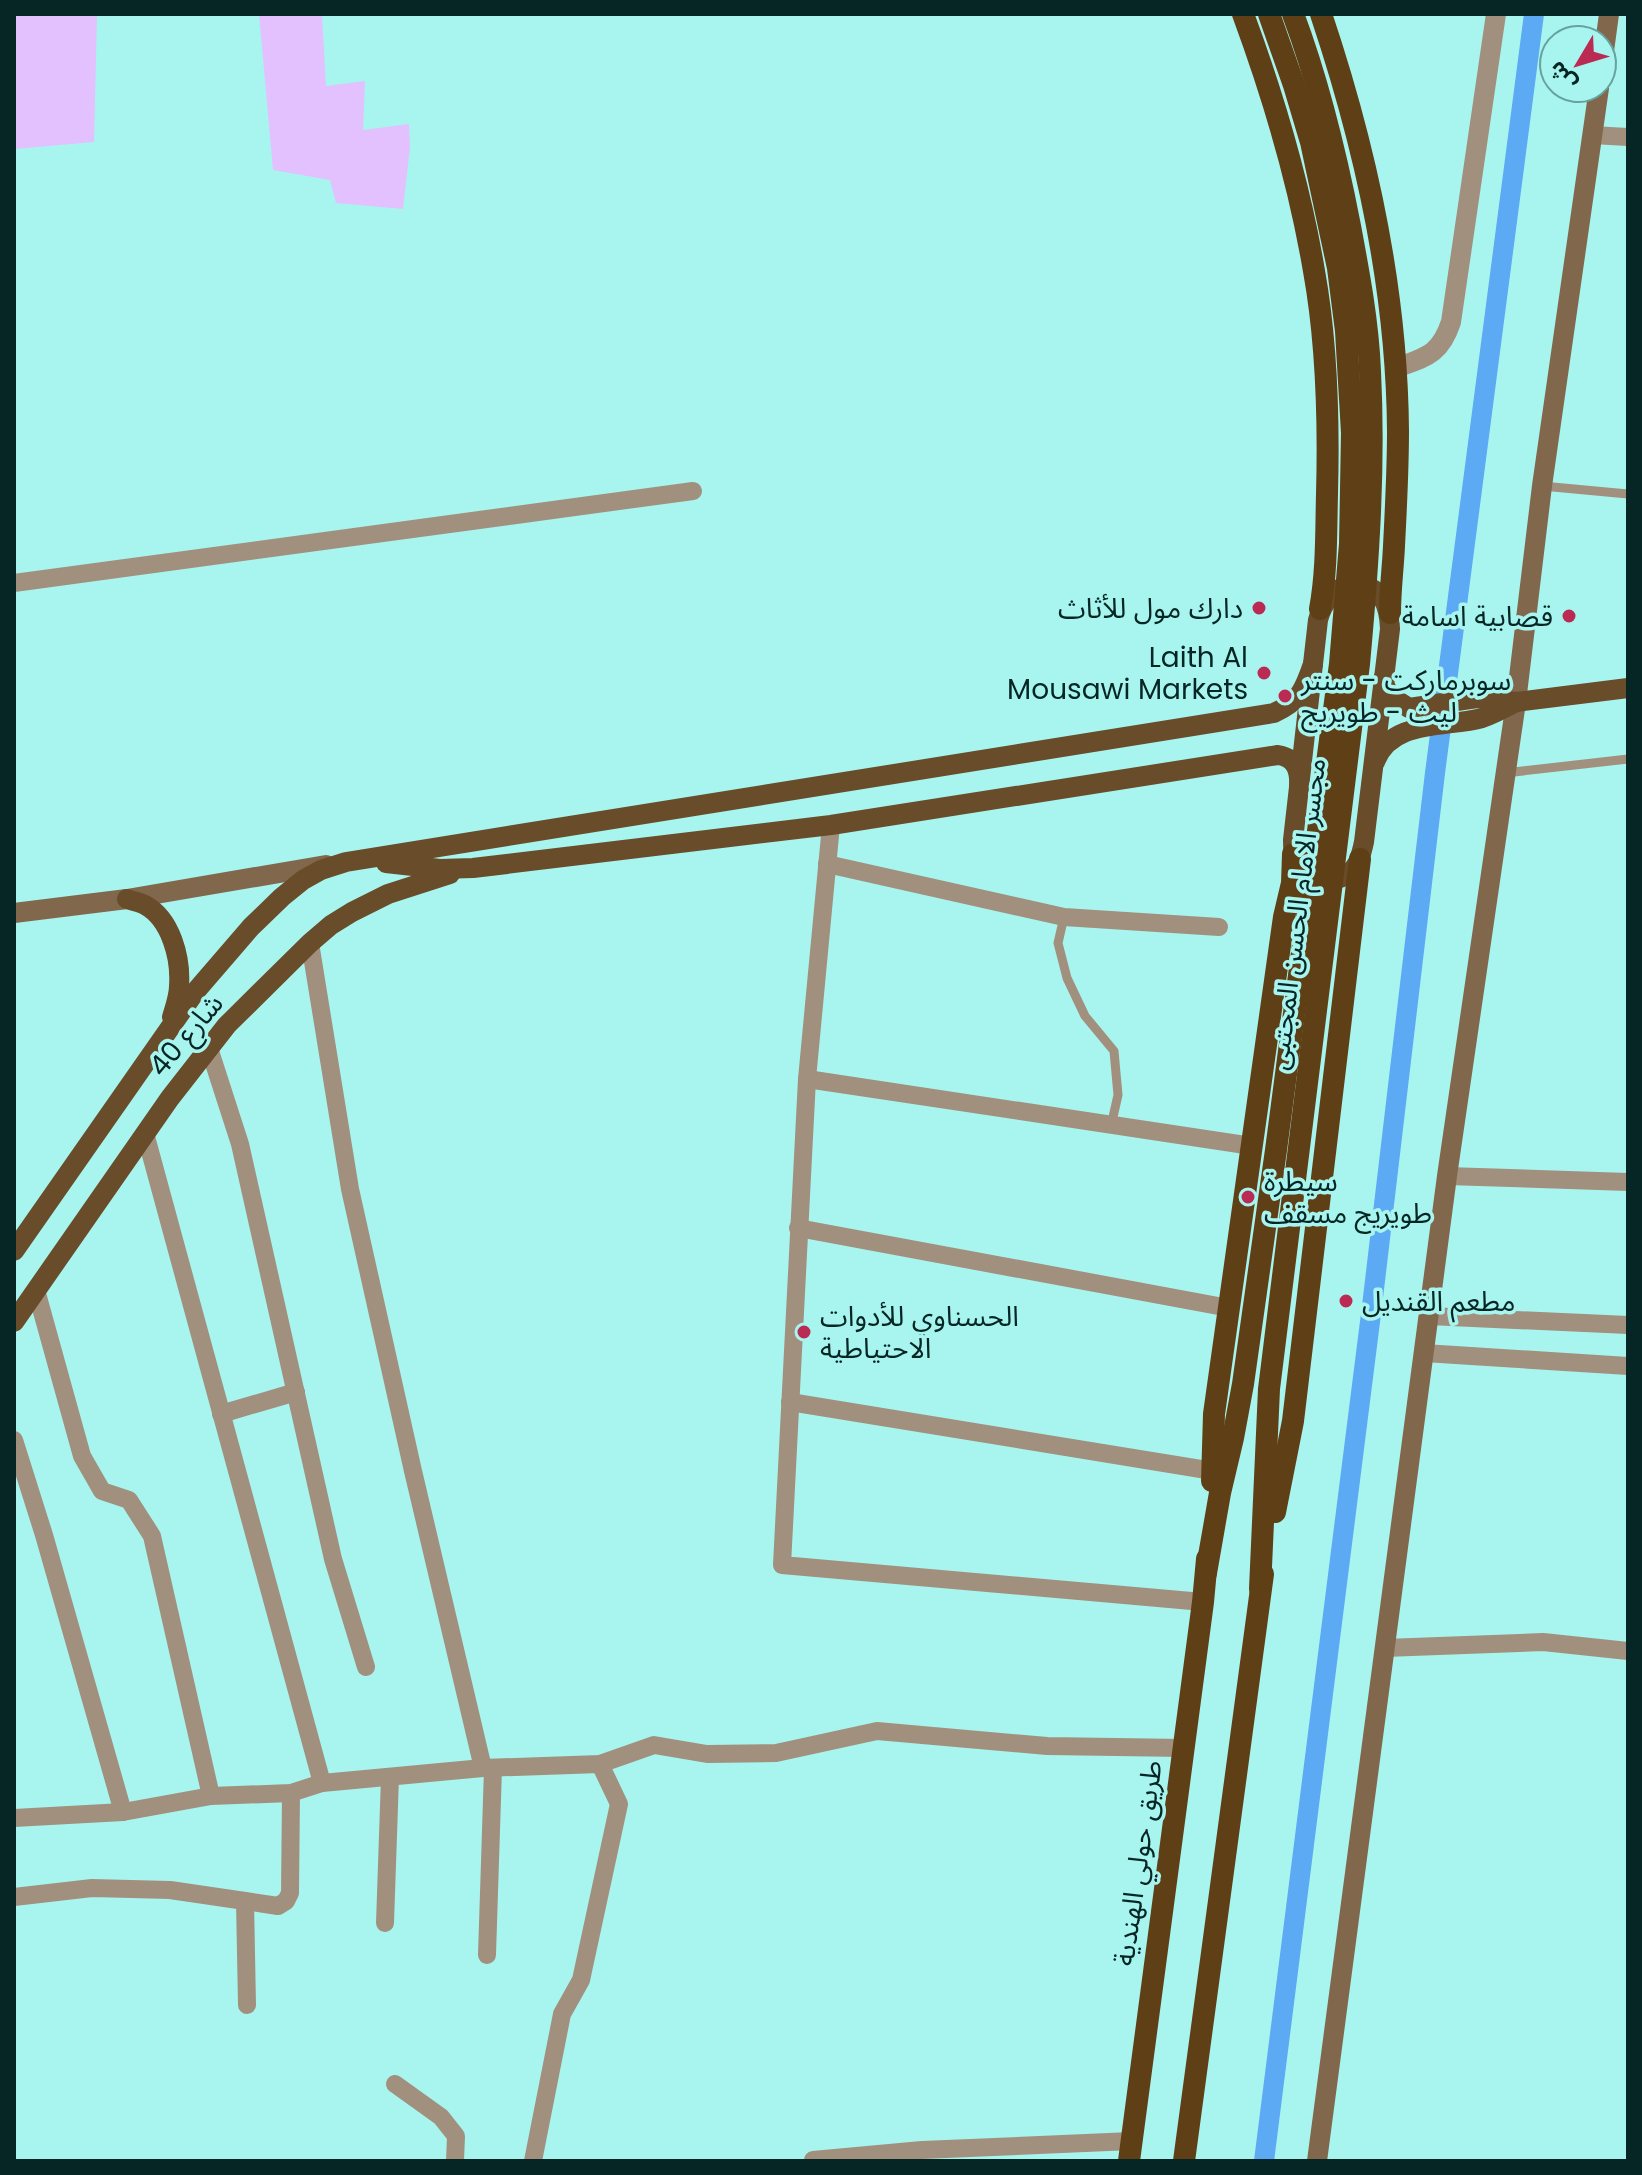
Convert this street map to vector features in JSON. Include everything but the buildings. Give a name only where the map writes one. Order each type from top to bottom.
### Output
[{"type":"highway","points":[[1243,14],[1288,148],[1314,271],[1322,333],[1327,434],[1326,546],[1320,609]]},
{"type":"highway","name":"مجسر الامام الحسن المجتبى","points":[[1206,1573],[1243,1384],[1276,1150],[1340,664],[1350,544],[1352,433],[1346,331],[1338,268],[1311,142],[1269,14]]},
{"type":"highway","name":"مجسر الامام الحسن المجتبى","points":[[1260,1589],[1269,1389],[1359,664],[1372,482],[1370,369],[1358,268],[1331,137],[1316,80],[1293,14]]},
{"type":"highway","points":[[1321,14],[1340,72],[1371,198],[1392,323],[1396,368],[1397,470],[1390,613]]},
{"type":"highway","points":[[1326,546],[1336,566],[1356,576],[1379,572],[1394,555]]},
{"type":"highway","points":[[1206,1573],[1214,1414],[1284,917],[1292,883],[1293,854]]},
{"type":"highway","points":[[1184,2161],[1260,1589],[1293,1421],[1360,859]]},
{"type":"highway","points":[[1284,917],[1301,898],[1324,894],[1339,900],[1352,921]]},
{"type":"highway","name":"طريق حولي الهندية","points":[[1130,2151],[1206,1573]]},
{"type":"main road","points":[[1317,2161],[1447,1176],[1516,702],[1542,486],[1597,104]]},
{"type":"main road","points":[[346,862],[440,869],[473,868],[831,825],[1278,755],[1287,756],[1297,765],[1300,775],[1293,854],[1303,870],[1315,878],[1330,880],[1345,876],[1360,859],[1364,842],[1390,629],[1390,613],[1382,597],[1369,587],[1353,584],[1338,589],[1320,609],[1299,787]]},
{"type":"main road","points":[[14,913],[127,899],[1274,713],[1297,700],[1305,688],[1313,664]]},
{"type":"main road","points":[[1384,675],[1390,696],[1409,708],[1478,708]]},
{"type":"main road","points":[[1373,768],[1378,754],[1399,735],[1478,708],[1628,688]]},
{"type":"main road","name":"شارع 40","points":[[14,1251],[204,981],[282,897],[321,870],[346,862]]},
{"type":"main road","name":"شارع 40","points":[[14,1322],[170,1098],[227,1025],[331,925],[388,894],[473,868]]},
{"type":"main road","points":[[127,899],[146,905],[161,918],[172,939],[178,962],[179,986],[168,1028]]},
{"type":"street","points":[[1396,368],[1436,351],[1446,337],[1451,322],[1496,14]]},
{"type":"street","points":[[1592,135],[1628,137]]},
{"type":"street","points":[[14,583],[693,491]]},
{"type":"street","points":[[831,825],[807,1079],[782,1565],[1203,1602]]},
{"type":"street","points":[[827,864],[1064,917],[1219,927]]},
{"type":"street","points":[[310,943],[350,1189],[413,1471],[488,1768],[487,1955]]},
{"type":"street","points":[[209,1048],[240,1144],[333,1559],[366,1667]]},
{"type":"street","points":[[807,1079],[1252,1146]]},
{"type":"street","points":[[145,1133],[322,1783]]},
{"type":"street","points":[[1447,1176],[1628,1182]]},
{"type":"street","points":[[798,1228],[1229,1308]]},
{"type":"street","points":[[36,1290],[82,1456],[102,1491],[129,1500],[152,1536],[211,1796]]},
{"type":"street","points":[[1429,1316],[1628,1325]]},
{"type":"street","points":[[1424,1353],[1628,1366]]},
{"type":"street","points":[[221,1414],[296,1392]]},
{"type":"street","points":[[790,1402],[1213,1471]]},
{"type":"street","points":[[14,1440],[123,1812]]},
{"type":"street","points":[[1385,1648],[1543,1642],[1628,1651]]},
{"type":"street","points":[[14,1818],[123,1812],[211,1796],[291,1793],[322,1783],[488,1768],[600,1764],[654,1745],[707,1754],[776,1753],[877,1731],[1047,1746],[1184,1748]]},
{"type":"street","points":[[533,2161],[562,2014],[581,1980],[619,1804],[600,1764]]},
{"type":"street","points":[[385,1923],[390,1777]]},
{"type":"street","points":[[14,1897],[92,1888],[170,1890],[278,1906],[286,1901],[290,1893],[291,1793]]},
{"type":"street","points":[[245,1901],[247,2005]]},
{"type":"street","points":[[395,2084],[441,2117],[456,2136],[455,2161]]},
{"type":"street","points":[[813,2160],[922,2150],[1130,2151]]},
{"type":"lane","points":[[1542,486],[1628,494]]},
{"type":"lane","points":[[1505,773],[1628,759]]},
{"type":"lane","points":[[1064,917],[1058,943],[1067,978],[1085,1016],[1114,1051],[1118,1095],[1111,1126]]},
{"type":"shaded area","points":[[14,14],[97,14],[94,142],[14,149]]},
{"type":"shaded area","points":[[259,14],[322,14],[326,86],[365,81],[363,130],[409,124],[410,147],[403,209],[336,203],[330,180],[273,170]]},
{"type":"waterway","points":[[1264,2161],[1372,1306],[1435,773],[1534,14]]},
{"type":"place","name":"دارك مول للأثاث","points":[[1259,608]]},
{"type":"place","name":"قصابية اسامة","points":[[1569,616]]},
{"type":"place","name":"Laith Al Mousawi Markets","points":[[1264,673]]},
{"type":"place","name":"سوبرماركت - سنتر ليث - طويريج","points":[[1285,696]]},
{"type":"place","name":"سيطرة طويريج مسقف","points":[[1248,1197]]},
{"type":"place","name":"مطعم القنديل","points":[[1346,1301]]},
{"type":"place","name":"الحسناوي للأدوات الاحتياطية","points":[[804,1332]]}]
